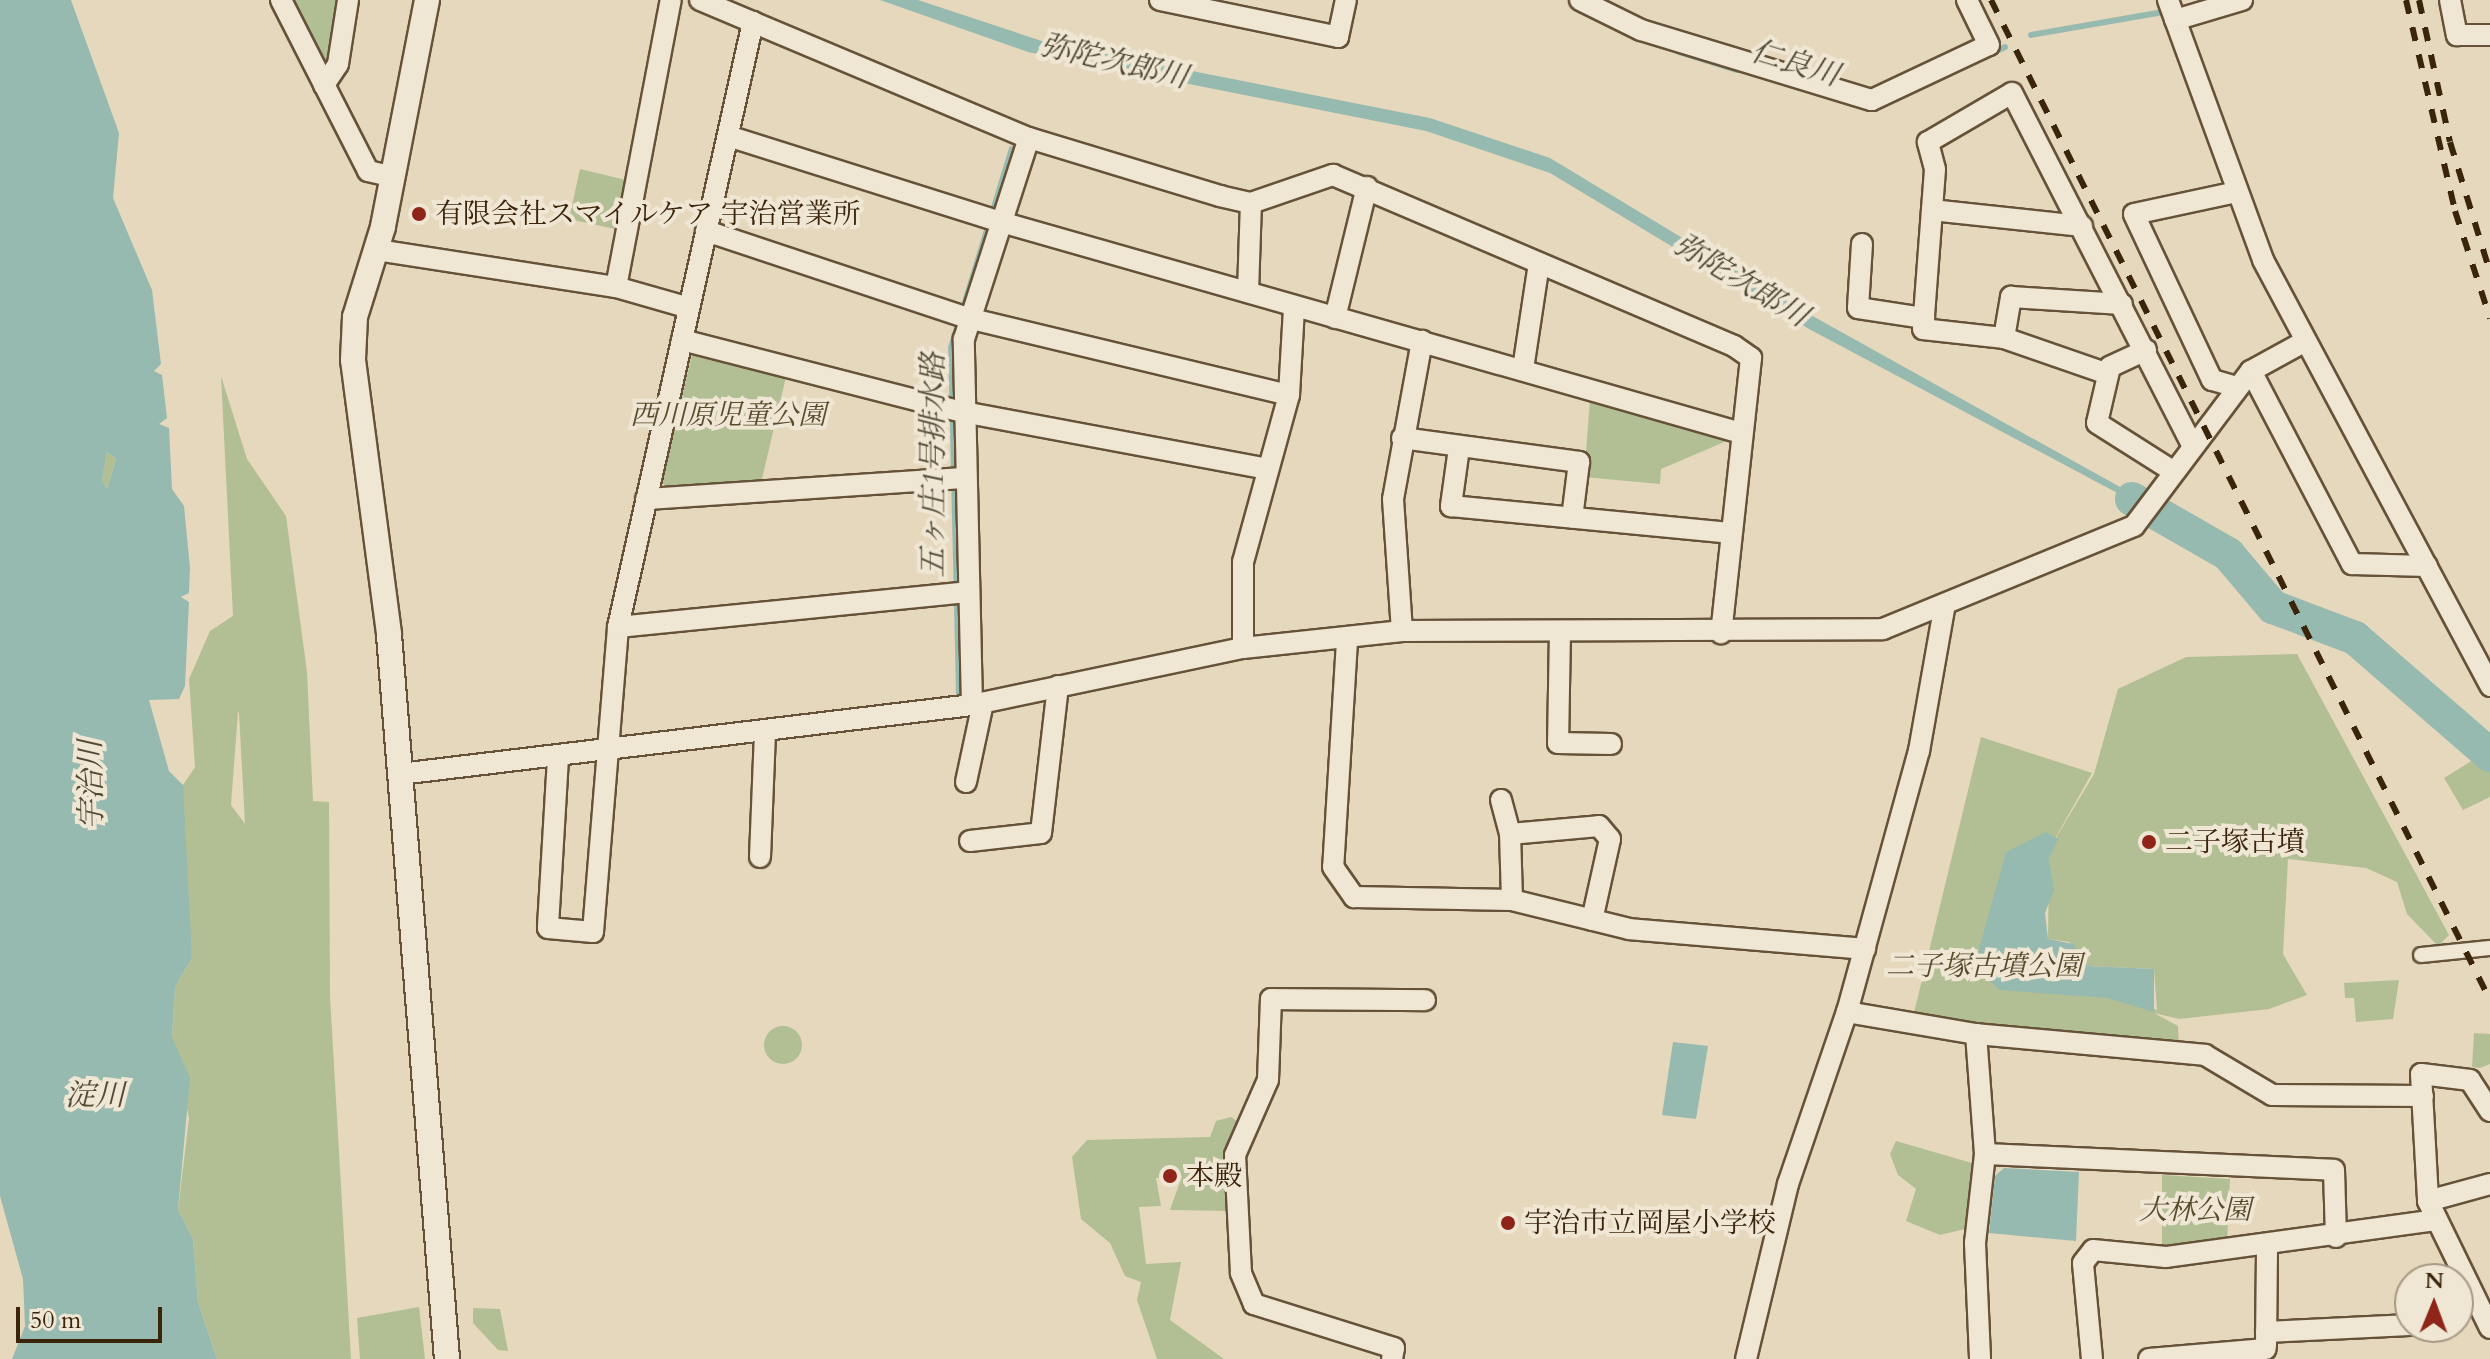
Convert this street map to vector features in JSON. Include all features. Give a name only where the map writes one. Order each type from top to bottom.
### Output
[{"type":"street","points":[[281,0],[368,171],[394,177]]},
{"type":"street","points":[[324,85],[338,64],[348,0]]},
{"type":"street","points":[[427,0],[394,177],[377,250],[355,317],[354,405],[389,635],[447,1359]]},
{"type":"street","points":[[616,287],[671,0]]},
{"type":"street","points":[[700,0],[1029,138],[1251,203],[1333,175],[1367,187],[1751,358],[1721,633]]},
{"type":"street","points":[[1160,0],[1338,37],[1346,0]]},
{"type":"street","points":[[1580,0],[1641,30],[1872,100],[1989,45],[1967,0]]},
{"type":"street","points":[[2242,0],[2172,13],[2237,192],[2302,343],[2427,566],[2490,686]]},
{"type":"street","points":[[2450,0],[2457,35],[2490,35]]},
{"type":"street","points":[[558,758],[548,928],[593,932],[618,627],[753,22]]},
{"type":"street","points":[[2108,374],[2004,338],[1923,329],[1932,210],[1928,142],[2012,93],[2191,443]]},
{"type":"street","points":[[728,136],[993,220],[1741,433]]},
{"type":"street","points":[[966,782],[978,704],[959,593],[955,410],[961,315],[993,220],[1029,138]]},
{"type":"street","points":[[1335,318],[1367,187]]},
{"type":"street","points":[[2237,192],[2134,214],[2212,380],[2237,387]]},
{"type":"street","points":[[1248,292],[1251,203]]},
{"type":"street","points":[[1932,210],[2082,226]]},
{"type":"street","points":[[706,231],[961,315],[1289,395]]},
{"type":"street","points":[[1862,244],[1858,308],[1924,318]]},
{"type":"street","points":[[377,250],[616,287],[689,308]]},
{"type":"street","points":[[1523,369],[1539,263]]},
{"type":"street","points":[[2004,338],[2011,297],[2122,304]]},
{"type":"street","points":[[1243,648],[1243,562],[1289,395],[1294,307]]},
{"type":"street","points":[[682,340],[955,410],[1267,469]]},
{"type":"street","points":[[1402,631],[1393,499],[1422,341]]},
{"type":"street","points":[[400,774],[609,753],[978,704],[1243,648],[1347,641],[1402,631],[1721,633],[1883,629],[2134,526],[2150,507],[2191,443],[2251,371],[2302,343]]},
{"type":"street","points":[[2146,350],[2108,374],[2097,423],[2171,470]]},
{"type":"street","points":[[2251,371],[2352,564],[2427,566]]},
{"type":"street","points":[[1402,438],[1579,462],[1572,518]]},
{"type":"street","points":[[1459,448],[1451,506],[1730,533]]},
{"type":"street","points":[[646,499],[957,478]]},
{"type":"street","points":[[618,627],[959,593]]},
{"type":"street","points":[[1746,1359],[1788,1184],[1847,1012],[1919,751],[1945,604]]},
{"type":"street","points":[[1560,631],[1558,743],[1611,744]]},
{"type":"street","points":[[1347,641],[1333,867],[1354,897],[1512,900],[1592,920],[1663,933],[1865,949]]},
{"type":"street","points":[[970,841],[1041,833],[1058,686]]},
{"type":"street","points":[[760,857],[765,733]]},
{"type":"street","points":[[1501,800],[1510,834],[1512,900]]},
{"type":"street","points":[[1510,834],[1599,826],[1610,839],[1592,920]]},
{"type":"street","points":[[2421,955],[2490,948]]},
{"type":"street","points":[[1392,1359],[1394,1348],[1254,1304],[1241,1273],[1235,1155],[1268,1080],[1271,999],[1425,1000]]},
{"type":"street","points":[[1847,1012],[1976,1034],[2205,1055],[2272,1095],[2423,1096]]},
{"type":"street","points":[[1976,1034],[1985,1154],[1975,1243],[1980,1359]]},
{"type":"street","points":[[2452,1263],[2432,1210],[2421,1074],[2455,1073],[2470,1080],[2490,1111]]},
{"type":"street","points":[[1985,1154],[2334,1170],[2336,1237]]},
{"type":"street","points":[[2092,1359],[2083,1263],[2093,1250],[2166,1257],[2336,1237],[2432,1210],[2490,1184]]},
{"type":"street","points":[[2266,1347],[2267,1246]]},
{"type":"street","points":[[2474,1310],[2490,1328]]},
{"type":"street","points":[[2149,1359],[2266,1347],[2394,1327]]},
{"type":"green space","points":[[290,0],[341,0],[332,59],[318,60]]},
{"type":"green space","points":[[580,169],[626,180],[615,229],[569,219]]},
{"type":"green space","name":"西川原児童公園","points":[[692,355],[786,377],[761,483],[669,490],[662,482]]},
{"type":"green space","points":[[221,376],[247,459],[286,516],[307,672],[313,801],[329,802],[330,996],[351,1359],[217,1359],[198,1302],[193,1239],[178,1210],[189,1118],[172,1037],[175,987],[192,958],[182,849],[183,785],[195,767],[189,679],[210,631],[233,616]],"holes":[[[239,713],[245,824],[231,805]]]},
{"type":"green space","points":[[1590,400],[1729,440],[1661,469],[1660,484],[1584,477]]},
{"type":"green space","points":[[107,452],[116,459],[107,489],[102,480]]},
{"type":"green space","name":"二子塚古墳公園","points":[[2297,654],[2449,935],[2438,946],[2407,914],[2397,882],[2366,868],[2288,859],[2283,954],[2307,995],[2269,1009],[2179,1019],[2154,1013],[2178,1026],[2179,1047],[1913,1017],[1981,737],[2092,773],[2043,860],[2042,956],[2157,1010],[2154,969],[2088,966],[2069,942],[2048,939],[2049,859],[2057,836],[2094,774],[2118,689],[2186,657]]},
{"type":"green space","points":[[2478,757],[2490,765],[2490,797],[2463,810],[2444,778]]},
{"type":"green space","points":[[2399,980],[2393,1019],[2356,1022],[2354,998],[2345,998],[2344,983]]},
{"type":"green space","points":[[783,1026],[796,1032],[802,1045],[796,1058],[783,1064],[770,1058],[764,1045],[770,1032]]},
{"type":"green space","points":[[2474,1033],[2490,1034],[2490,1064],[2480,1068],[2472,1067]]},
{"type":"green space","points":[[1231,1117],[1240,1123],[1231,1211],[1170,1210],[1182,1176],[1156,1178],[1161,1206],[1139,1207],[1146,1264],[1181,1262],[1170,1320],[1224,1359],[1157,1359],[1137,1300],[1141,1282],[1125,1276],[1110,1243],[1081,1219],[1072,1157],[1087,1140],[1210,1137],[1216,1121]]},
{"type":"green space","points":[[1896,1141],[1972,1163],[1965,1229],[1940,1235],[1906,1221],[1916,1189],[1898,1175],[1890,1154]]},
{"type":"green space","name":"大林公園","points":[[2162,1175],[2230,1179],[2227,1241],[2162,1248]]},
{"type":"green space","points":[[419,1307],[425,1359],[360,1359],[357,1318]]},
{"type":"green space","points":[[473,1308],[500,1309],[508,1351],[498,1350],[473,1323]]},
{"type":"water","name":"淀川","points":[[0,0],[71,0],[119,133],[113,198],[152,290],[161,364],[154,371],[162,375],[167,418],[159,424],[169,428],[172,489],[184,506],[190,568],[189,593],[181,597],[189,602],[185,686],[179,699],[149,700],[169,771],[183,785],[192,958],[175,987],[172,1037],[190,1078],[178,1210],[193,1239],[198,1302],[217,1359],[12,1359],[25,1326],[23,1279],[0,1196]],"holes":[[[107,452],[116,459],[107,489],[102,480]]]},
{"type":"water","points":[[880,0],[918,0],[1045,42],[1430,118],[1550,158],[1800,309],[2174,517],[2172,522],[1809,329],[1550,173],[1426,131],[1028,52]]},
{"type":"water","points":[[2046,832],[2058,839],[2049,859],[2054,890],[2045,913],[2048,939],[2073,944],[2088,966],[2154,969],[2154,1012],[2107,998],[2000,990],[1974,967],[2006,852]]},
{"type":"water","points":[[1673,1042],[1708,1046],[1696,1119],[1662,1115]]},
{"type":"water","points":[[2004,1168],[2079,1172],[2076,1241],[1989,1233],[1995,1176]]},
{"type":"waterway","name":"仁良川","points":[[2031,35],[2169,11]]},
{"type":"waterway","name":"仁良川","points":[[1894,100],[2005,47]]},
{"type":"waterway","name":"仁良川","points":[[1679,52],[1737,70]]},
{"type":"waterway","name":"五ヶ庄1号排水路","points":[[959,693],[951,348],[1012,149]]},
{"type":"waterway","name":"弥陀次郎川","points":[[2132,499],[2228,554],[2273,607],[2355,638],[2490,755]]},
{"type":"railway","points":[[1991,0],[2490,1000]]},
{"type":"railway","points":[[2406,0],[2455,211],[2490,318]]},
{"type":"railway","points":[[2419,0],[2450,142],[2490,272]]},
{"type":"place","name":"有限会社スマイルケア 宇治営業所","points":[[419,214]]},
{"type":"place","name":"二子塚古墳","points":[[2149,842]]},
{"type":"place","name":"本殿","points":[[1170,1176]]},
{"type":"place","name":"宇治市立岡屋小学校","points":[[1508,1223]]},
{"type":"water label","name":"宇治川","points":[[92,785]]}]
